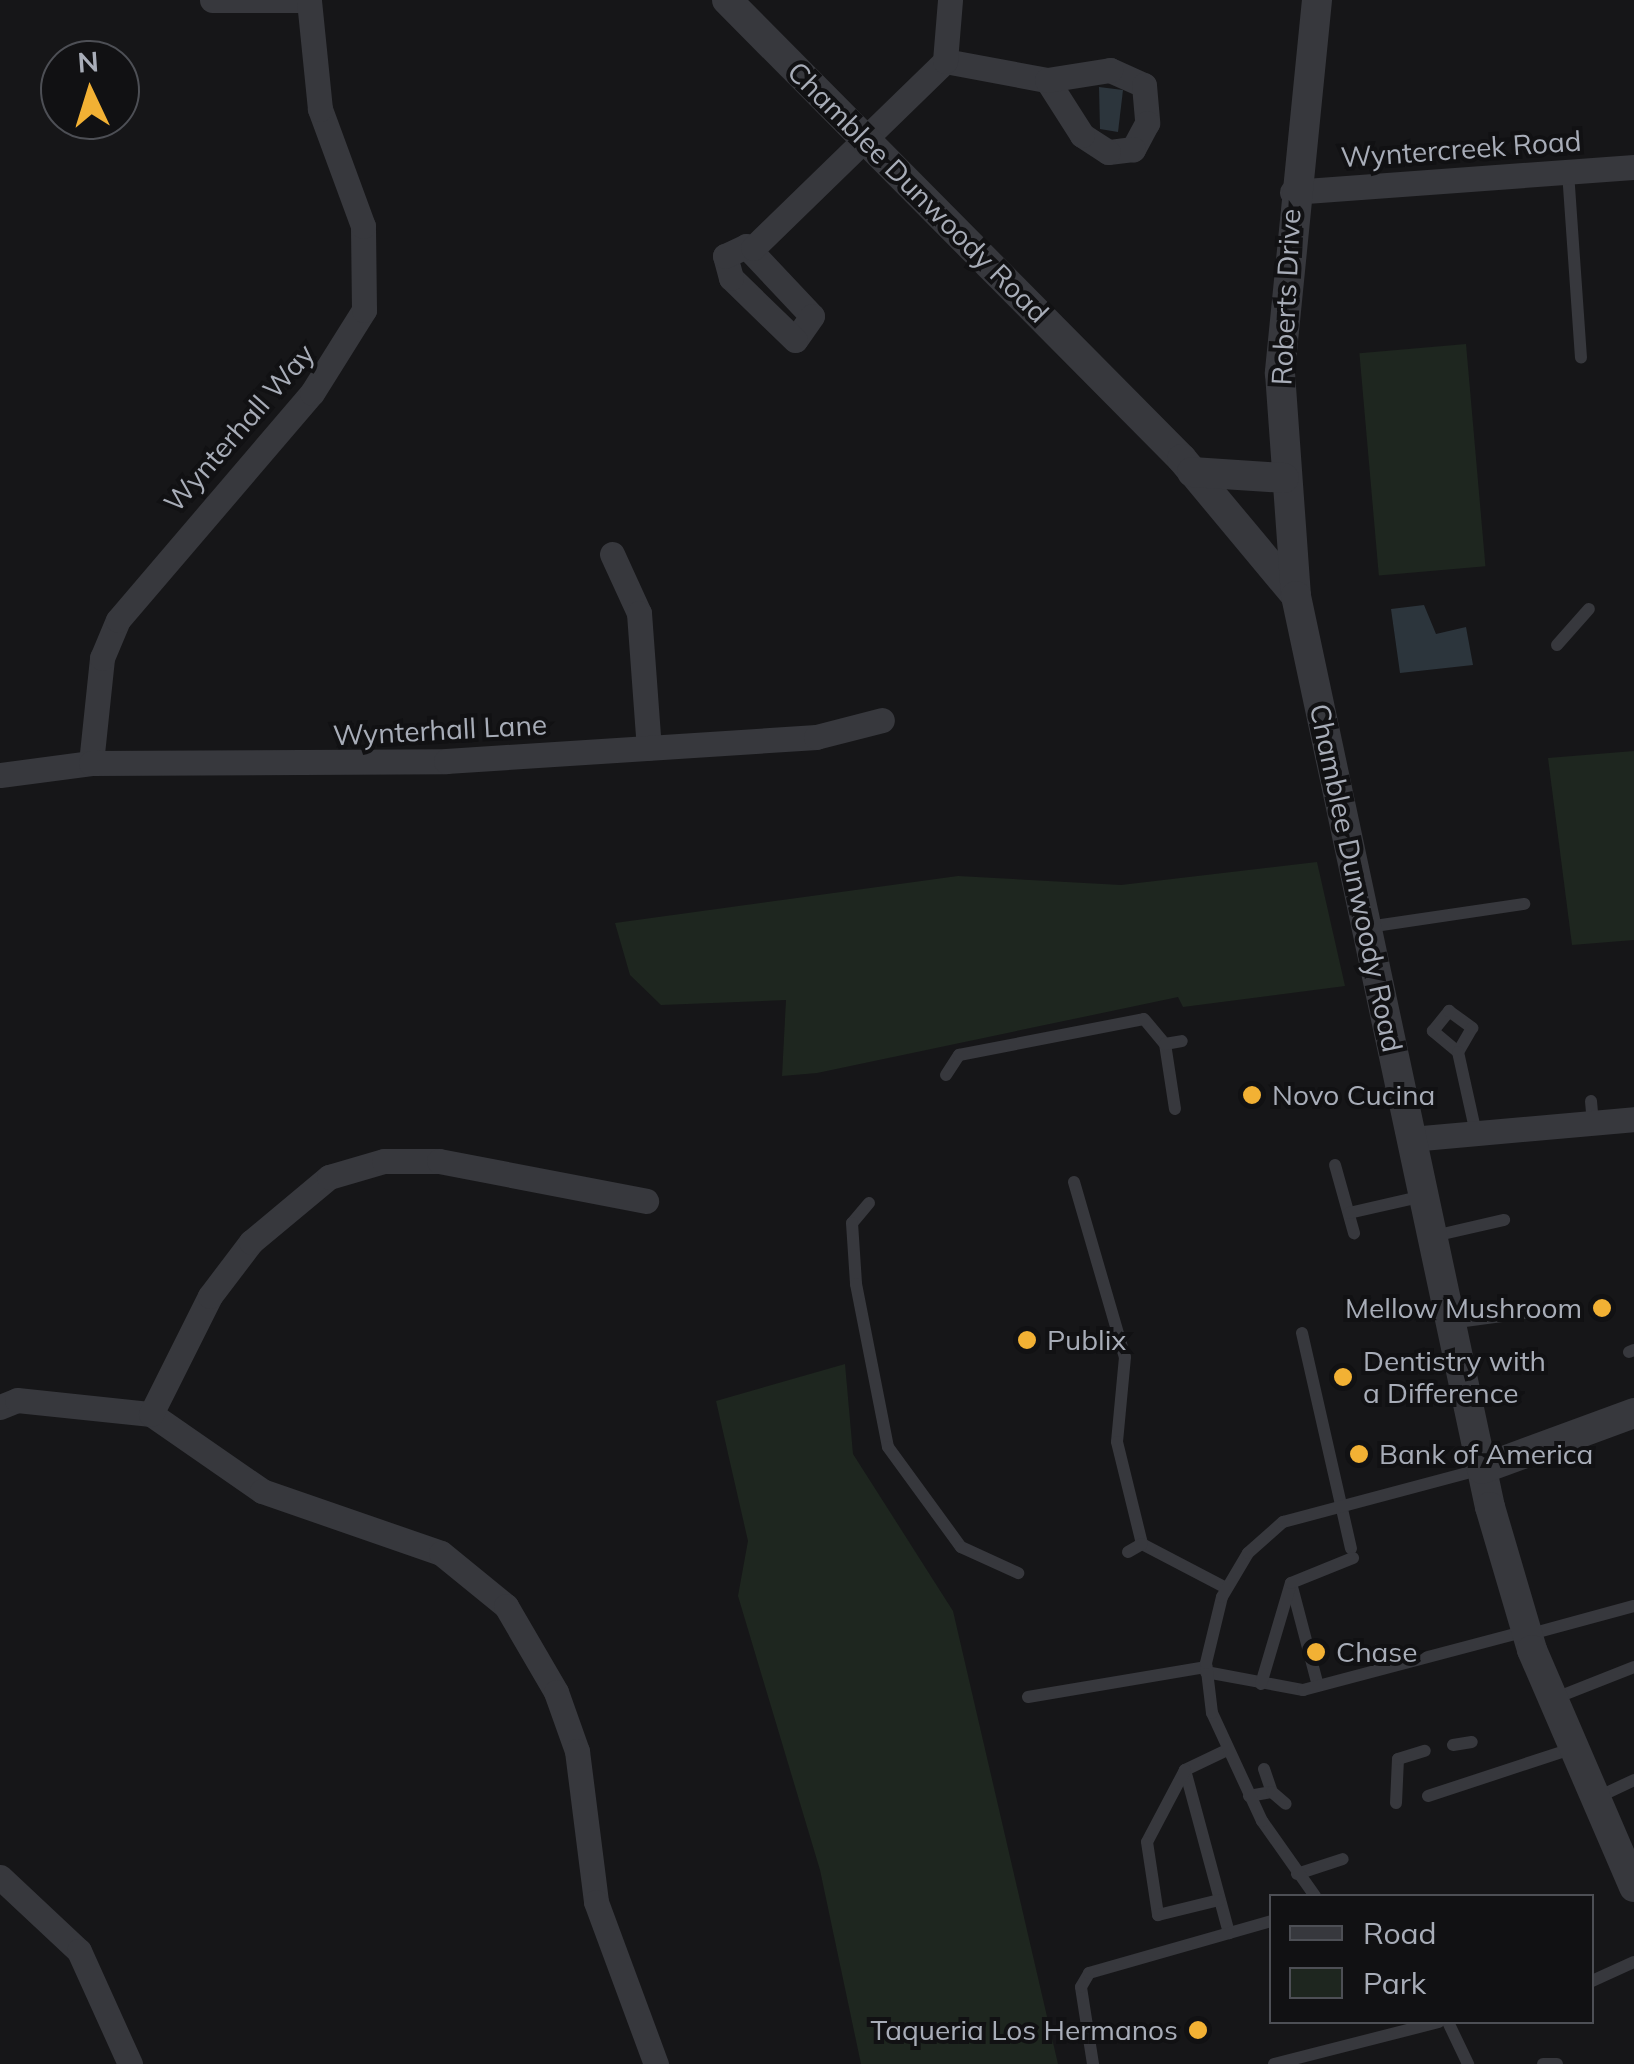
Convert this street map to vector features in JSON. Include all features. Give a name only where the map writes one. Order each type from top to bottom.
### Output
[{"type":"street","points":[[212,0],[299,0]]},
{"type":"street","name":"Wynterhall Way","points":[[92,763],[100,674],[118,620],[312,393],[364,310],[363,226],[320,109],[310,0]]},
{"type":"street","name":"Chamblee Dunwoody Road","points":[[726,0],[1192,472],[1296,596],[1447,1324],[1482,1469],[1526,1633],[1571,1749],[1634,1887]]},
{"type":"street","points":[[752,248],[945,61],[950,0]]},
{"type":"street","name":"Roberts Drive","points":[[1296,596],[1284,478],[1280,355],[1292,192],[1317,0]]},
{"type":"street","points":[[945,61],[1048,80]]},
{"type":"street","name":"Wyntercreek Road","points":[[1292,192],[1634,167]]},
{"type":"street","points":[[1192,472],[1284,478]]},
{"type":"street","points":[[612,554],[639,613],[648,748]]},
{"type":"street","name":"Wynterhall Lane","points":[[0,775],[92,763],[328,767],[648,748],[816,737],[882,720]]},
{"type":"street","points":[[1411,1139],[1476,1133],[1592,1112],[1634,1119]]},
{"type":"street","points":[[151,1414],[210,1296],[251,1242],[330,1178],[384,1160],[439,1161],[646,1201]]},
{"type":"street","points":[[0,1407],[18,1400],[151,1414],[262,1490],[441,1553],[506,1606],[556,1692],[577,1751],[604,1934],[656,2064]]},
{"type":"street","points":[[1482,1469],[1634,1413]]},
{"type":"street","points":[[0,1876],[79,1951],[130,2064]]},
{"type":"lane","points":[[1568,172],[1581,358]]},
{"type":"lane","points":[[1557,645],[1590,610]]},
{"type":"lane","points":[[1366,928],[1524,904]]},
{"type":"lane","points":[[946,1074],[959,1055],[1144,1019],[1166,1044],[1176,1109]]},
{"type":"lane","points":[[1166,1044],[1182,1041]]},
{"type":"lane","points":[[1458,1052],[1476,1133]]},
{"type":"lane","points":[[1335,1165],[1354,1233]]},
{"type":"lane","points":[[1074,1182],[1125,1358],[1117,1442],[1142,1544],[1226,1588]]},
{"type":"lane","points":[[1349,1213],[1422,1196]]},
{"type":"lane","points":[[869,1203],[852,1223],[856,1284],[888,1447],[961,1546],[1018,1573]]},
{"type":"lane","points":[[1431,1236],[1504,1220]]},
{"type":"lane","points":[[1447,1324],[1524,1313]]},
{"type":"lane","points":[[1261,1684],[1291,1582],[1352,1554],[1302,1333]]},
{"type":"lane","points":[[1313,1894],[1296,1874],[1249,1796],[1227,1750],[1206,1670],[1226,1588],[1264,1536],[1340,1504],[1482,1469]]},
{"type":"lane","points":[[1128,1552],[1142,1544]]},
{"type":"lane","points":[[1291,1582],[1318,1686]]},
{"type":"lane","points":[[1028,1697],[1206,1670],[1261,1684],[1318,1686],[1634,1606]]},
{"type":"lane","points":[[1378,1650],[1384,1668]]},
{"type":"lane","points":[[1552,1700],[1634,1667]]},
{"type":"lane","points":[[1453,1745],[1472,1742]]},
{"type":"lane","points":[[1428,1796],[1571,1749]]},
{"type":"lane","points":[[1219,1900],[1158,1915],[1147,1842],[1185,1770],[1227,1750]]},
{"type":"lane","points":[[1396,1803],[1398,1759],[1425,1752]]},
{"type":"lane","points":[[1264,1768],[1272,1792],[1286,1804]]},
{"type":"lane","points":[[1185,1770],[1229,1934]]},
{"type":"lane","points":[[1594,1800],[1634,1780]]},
{"type":"lane","points":[[1249,1796],[1272,1792]]},
{"type":"lane","points":[[1296,1874],[1343,1859]]},
{"type":"lane","points":[[1093,2064],[1081,1988],[1089,1974],[1269,1922]]},
{"type":"lane","points":[[1594,1980],[1634,1962]]},
{"type":"lane","points":[[1274,2064],[1386,2029],[1425,2024]]},
{"type":"lane","points":[[1449,2024],[1468,2064]]},
{"type":"green space","points":[[1466,344],[1485,566],[1379,575],[1359,353]]},
{"type":"green space","points":[[1634,751],[1634,940],[1572,945],[1548,758]]},
{"type":"green space","points":[[1317,862],[1345,986],[1183,1007],[1178,997],[817,1073],[782,1076],[786,1000],[661,1005],[630,975],[615,923],[958,876],[1121,885]]},
{"type":"green space","points":[[845,1364],[853,1454],[953,1611],[1058,2064],[861,2064],[820,1870],[738,1596],[748,1541],[716,1401]]},
{"type":"shaded area","points":[[1099,87],[1123,90],[1118,132],[1100,129]]},
{"type":"shaded area","points":[[1424,605],[1436,634],[1466,627],[1473,665],[1400,673],[1391,609]]},
{"type":"place","name":"Novo Cucina","points":[[1252,1095]]},
{"type":"place","name":"Mellow Mushroom","points":[[1602,1308]]},
{"type":"place","name":"Publix","points":[[1027,1340]]},
{"type":"place","name":"Dentistry with a Difference","points":[[1343,1377]]},
{"type":"place","name":"Bank of America","points":[[1359,1454]]},
{"type":"place","name":"Chase","points":[[1316,1652]]},
{"type":"place","name":"Taqueria Los Hermanos","points":[[1198,2030]]}]
